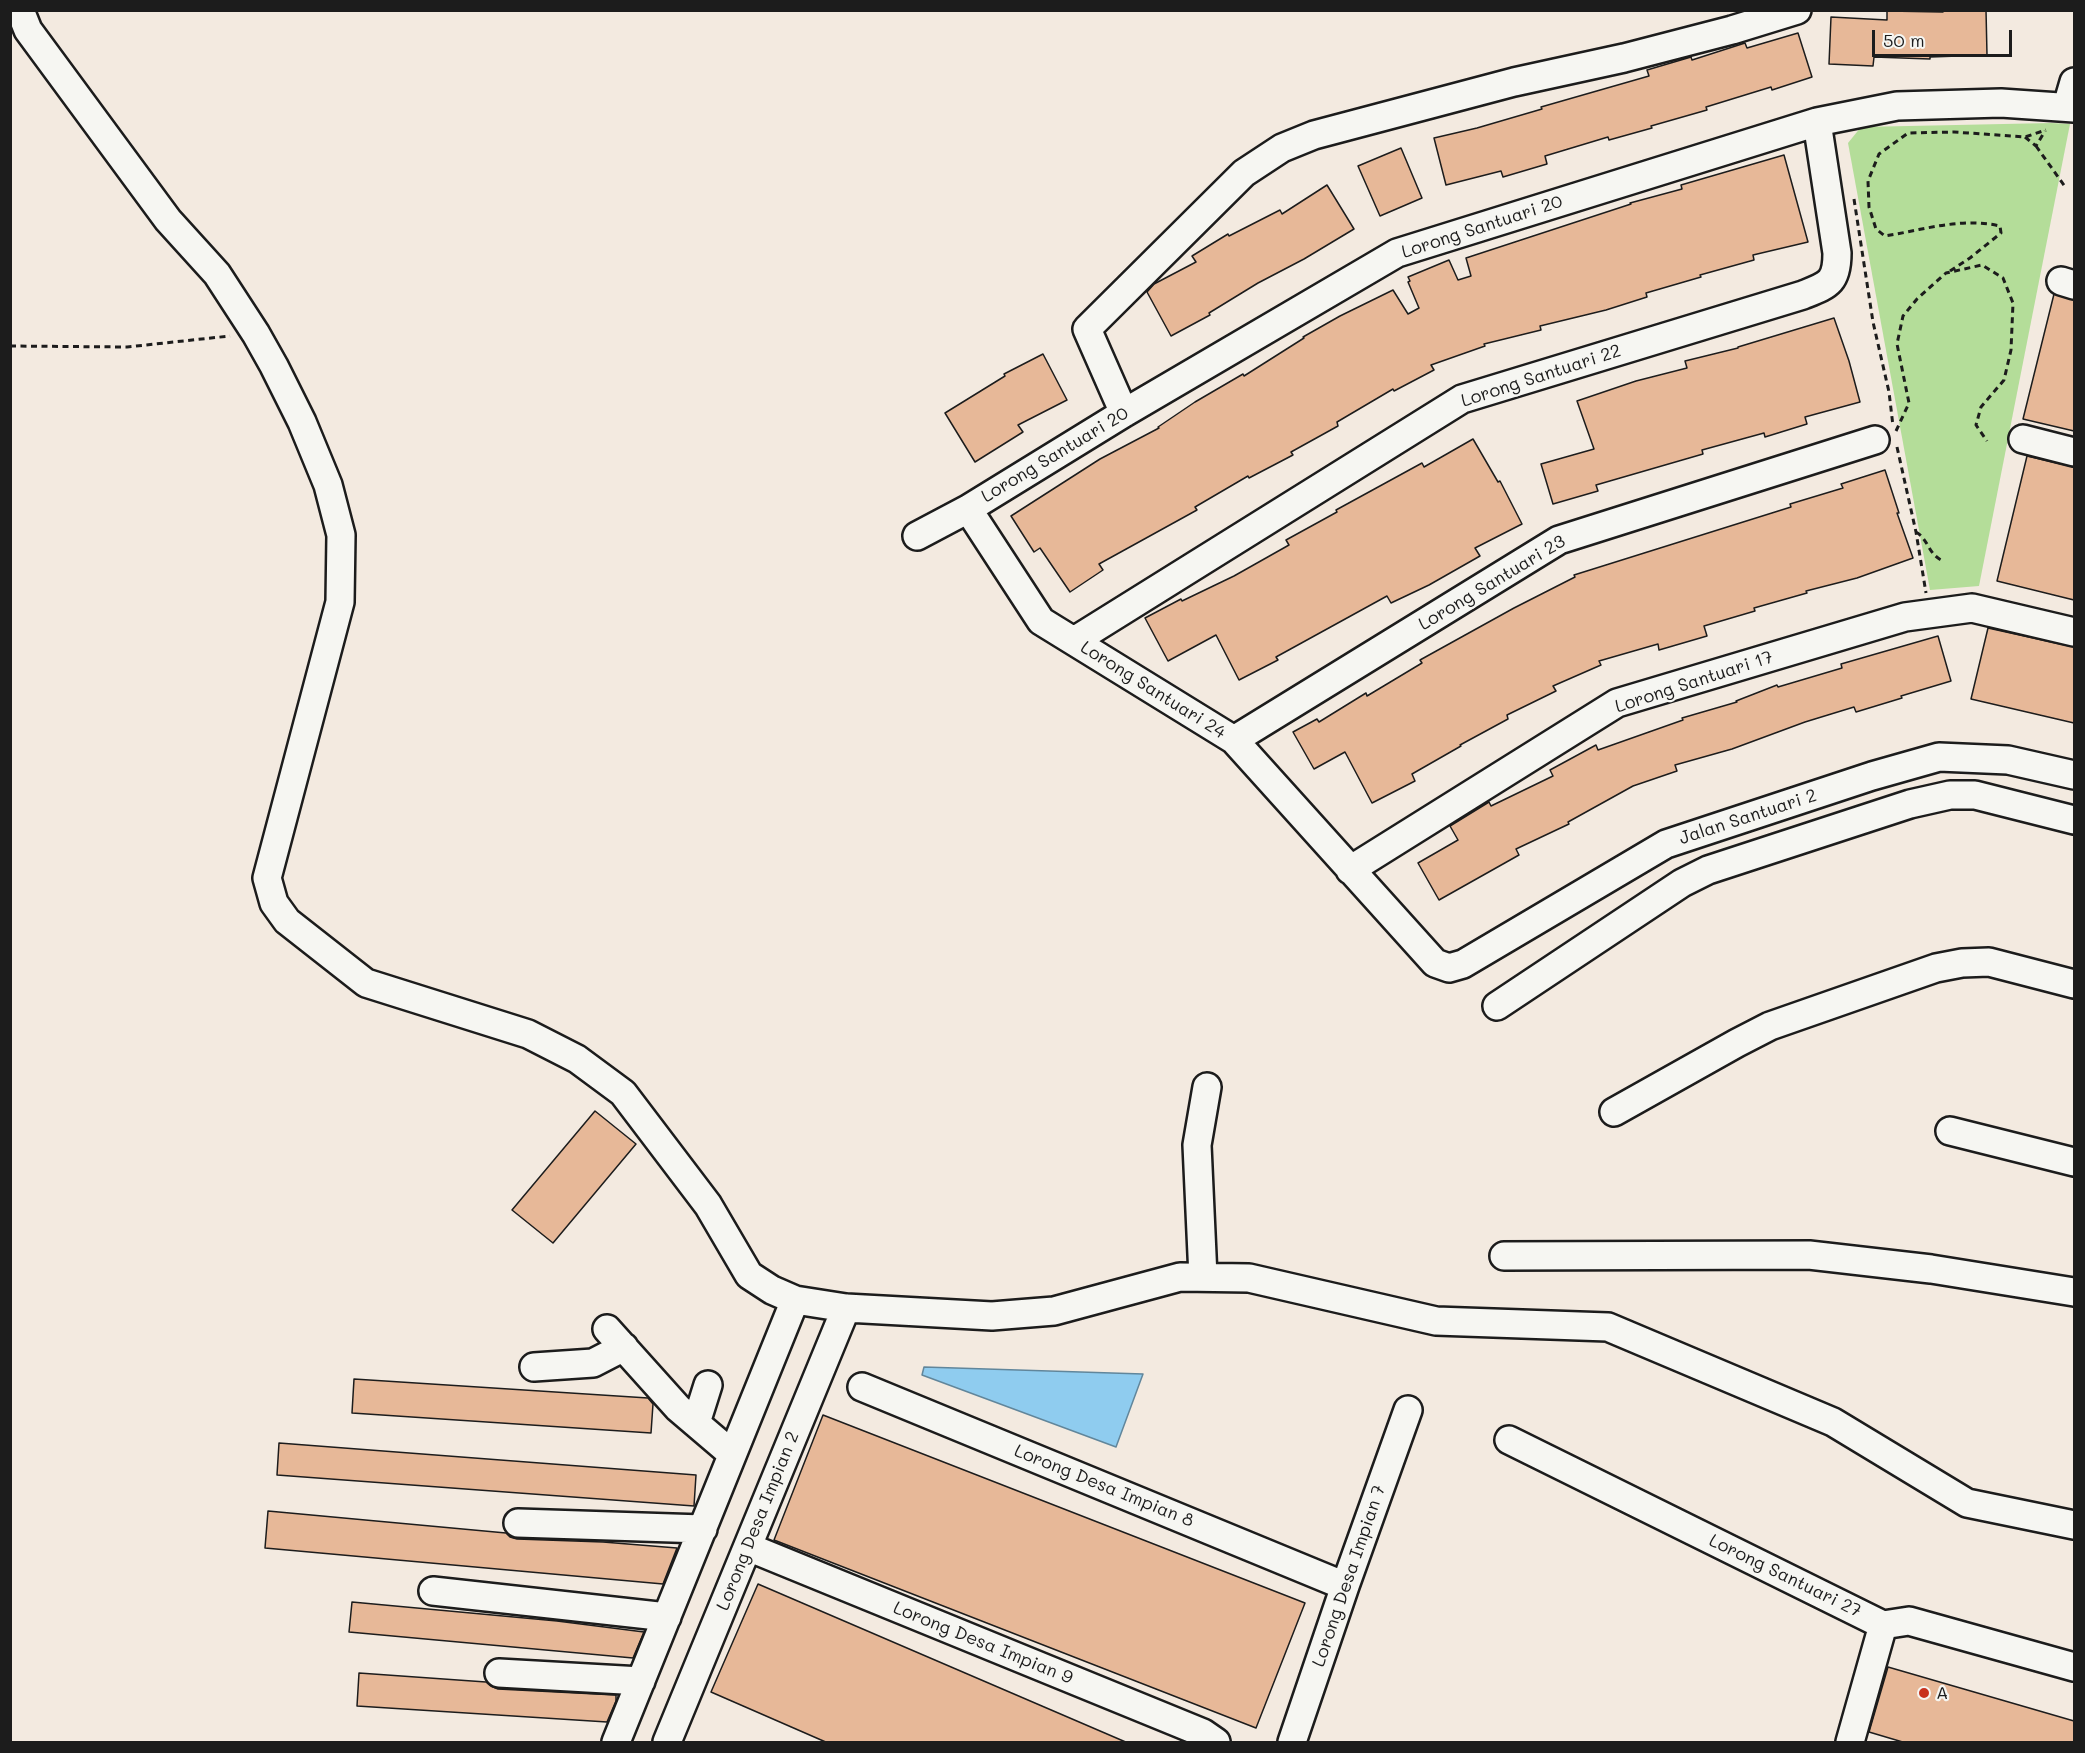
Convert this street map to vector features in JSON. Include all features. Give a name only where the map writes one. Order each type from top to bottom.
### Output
[{"type":"street","points":[[20,10],[28,30],[168,220],[217,274],[256,334],[302,422],[328,485],[340,536],[340,602],[267,878],[274,903],[287,921],[366,983],[528,1034],[577,1059],[623,1093],[708,1204],[749,1275],[772,1290],[795,1300],[846,1308],[992,1316],[1054,1311],[1180,1277],[1249,1278],[1436,1321],[1608,1327],[1833,1422],[1967,1503],[2074,1526]]},
{"type":"street","points":[[1124,413],[1087,329],[1244,173],[1282,148],[1314,135],[1514,82],[1635,56],[1797,10]]},
{"type":"street","name":"Lorong Santuari 20","points":[[916,536],[968,509],[1124,413],[1397,253],[1817,122],[1897,106],[2072,99]]},
{"type":"street","name":"Lorong Santuari 22","points":[[1074,641],[1462,399],[1820,288],[1834,278],[1837,253],[1817,122]]},
{"type":"street","name":"Lorong Santuari 23","points":[[1234,740],[1559,540],[1885,437]]},
{"type":"street","points":[[2024,439],[2074,452]]},
{"type":"street","name":"Lorong Santuari 24","points":[[968,509],[1041,621],[1234,740],[1435,963],[1449,968]]},
{"type":"street","name":"Lorong Santuari 17","points":[[1350,870],[1617,703],[1905,617],[1971,608],[2074,632]]},
{"type":"street","name":"Jalan Santuari 2","points":[[1449,968],[1464,964],[1666,844],[1872,776],[1939,757],[2007,760],[2074,775]]},
{"type":"street","points":[[1497,1006],[1682,884],[1708,870],[1888,812],[1950,795],[1975,795],[2074,820]]},
{"type":"street","points":[[1614,1112],[1770,1026],[1936,968],[1962,963],[1989,962],[2074,984]]},
{"type":"street","points":[[1203,1277],[1197,1145],[1207,1088]]},
{"type":"street","points":[[1950,1131],[2074,1162]]},
{"type":"street","points":[[1504,1256],[1809,1255],[1931,1269],[2074,1292]]},
{"type":"street","points":[[616,1743],[795,1300]]},
{"type":"street","name":"Lorong Desa Impian 2","points":[[677,1740],[748,1547],[846,1308]]},
{"type":"street","points":[[534,1367],[593,1363],[616,1338],[678,1408],[732,1454]]},
{"type":"street","points":[[696,1423],[708,1385]]},
{"type":"street","name":"Lorong Desa Impian 8","points":[[862,1387],[1345,1586]]},
{"type":"street","name":"Lorong Desa Impian 7","points":[[1292,1743],[1408,1410]]},
{"type":"street","name":"Lorong Santuari 27","points":[[1509,1440],[1883,1625],[1909,1621],[2074,1667]]},
{"type":"street","points":[[518,1523],[703,1529]]},
{"type":"street","name":"Lorong Desa Impian 9","points":[[748,1547],[1203,1733],[1216,1743]]},
{"type":"street","points":[[434,1592],[667,1617]]},
{"type":"street","points":[[1850,1743],[1883,1625]]},
{"type":"street","points":[[499,1673],[641,1682]]},
{"type":"path","points":[[2036,146],[2055,116],[2066,115],[2072,99]]},
{"type":"path","points":[[1885,437],[1909,403],[1897,344],[1903,316],[1917,299],[1946,273],[1970,258],[2001,233],[2000,226],[1984,222],[1947,224],[1885,236],[1876,229],[1869,207],[1868,181],[1879,154],[1908,133],[1954,132],[2025,137],[2045,130]]},
{"type":"path","points":[[2025,137],[2036,146],[2066,188]]},
{"type":"path","points":[[1854,198],[1873,322],[1889,392],[1885,437],[1916,532],[1927,595]]},
{"type":"path","points":[[1946,273],[1982,266],[2003,278],[2013,303],[2012,350],[2004,380],[1981,407],[1976,425],[1987,441]]},
{"type":"path","points":[[10,346],[127,347],[256,334]]},
{"type":"path","points":[[1916,532],[1923,536],[1934,556],[1941,560]]},
{"type":"green space","points":[[2070,124],[1979,586],[1930,590],[1848,143],[1861,127]]},
{"type":"water","points":[[924,1367],[1143,1374],[1116,1447],[922,1375]]},
{"type":"building","points":[[1943,10],[1986,10],[1987,55],[1930,57],[1930,59],[1874,57],[1873,66],[1829,64],[1831,17],[1887,20],[1887,11],[1943,12]]},
{"type":"building","points":[[1798,33],[1812,77],[1706,107],[1707,110],[1651,126],[1652,128],[1609,140],[1608,137],[1545,156],[1547,164],[1503,177],[1501,171],[1446,185],[1434,138],[1477,128],[1649,76],[1647,70],[1691,57],[1692,60],[1745,43],[1747,48]]},
{"type":"building","points":[[1401,148],[1422,198],[1380,216],[1358,166]]},
{"type":"building","points":[[1784,155],[1808,242],[1753,255],[1754,260],[1646,293],[1647,297],[1606,310],[1540,326],[1541,330],[1484,344],[1485,346],[1431,365],[1434,370],[1394,391],[1393,389],[1337,422],[1338,426],[1291,452],[1293,455],[1249,478],[1248,476],[1195,507],[1197,510],[1099,564],[1103,570],[1070,592],[1040,548],[1034,552],[1011,516],[1100,459],[1159,428],[1195,402],[1243,374],[1244,376],[1303,337],[1340,316],[1393,290],[1408,314],[1419,308],[1408,277],[1449,260],[1458,280],[1471,276],[1466,258],[1630,203],[1682,189],[1681,185]]},
{"type":"building","points":[[1327,185],[1354,229],[1258,283],[1209,313],[1210,315],[1171,336],[1147,292],[1154,284],[1196,262],[1192,256],[1228,234],[1229,236],[1280,210],[1282,214]]},
{"type":"building","points":[[2054,294],[2074,300],[2074,431],[2023,419]]},
{"type":"building","points":[[1834,318],[1860,402],[1805,417],[1807,424],[1765,437],[1764,433],[1702,450],[1703,454],[1596,485],[1598,491],[1553,504],[1541,464],[1594,449],[1577,401],[1636,381],[1687,368],[1685,361],[1738,348]]},
{"type":"building","points":[[1043,354],[1067,400],[1018,425],[1023,432],[975,462],[945,413],[1005,376],[1004,374]]},
{"type":"building","points":[[1473,439],[1498,482],[1500,481],[1522,524],[1475,548],[1480,556],[1429,585],[1391,603],[1387,596],[1276,657],[1278,660],[1239,680],[1216,635],[1168,661],[1145,618],[1181,599],[1182,601],[1234,576],[1289,545],[1286,540],[1337,512],[1336,510],[1422,463],[1424,467]]},
{"type":"building","points":[[2027,456],[2074,467],[2074,600],[1997,581]]},
{"type":"building","points":[[1885,470],[1913,558],[1704,626],[1707,636],[1659,650],[1658,644],[1599,661],[1601,665],[1553,686],[1556,691],[1507,715],[1508,719],[1412,774],[1415,781],[1372,803],[1345,752],[1314,769],[1293,732],[1317,719],[1319,722],[1366,693],[1367,696],[1422,663],[1420,660],[1575,577],[1574,575],[1791,507],[1790,504],[1843,488],[1841,484]]},
{"type":"building","points":[[1988,628],[2074,647],[2074,723],[1971,699]]},
{"type":"building","points":[[1938,636],[1951,681],[1856,712],[1854,707],[1732,749],[1675,765],[1677,771],[1633,786],[1568,822],[1569,824],[1516,849],[1519,855],[1439,900],[1418,863],[1458,840],[1450,826],[1489,802],[1491,806],[1553,776],[1550,770],[1596,745],[1598,750],[1683,720],[1682,718],[1737,702],[1777,685],[1778,687],[1842,668],[1841,664]]},
{"type":"building","points":[[595,1111],[636,1144],[553,1243],[512,1210]]},
{"type":"building","points":[[354,1379],[648,1398],[653,1404],[651,1433],[352,1413]]},
{"type":"building","points":[[823,1415],[1305,1603],[1256,1728],[774,1540]]},
{"type":"building","points":[[279,1443],[696,1475],[694,1506],[277,1475]]},
{"type":"building","points":[[268,1511],[506,1533],[517,1539],[603,1542],[677,1548],[663,1584],[265,1548]]},
{"type":"building","points":[[758,1584],[1128,1743],[828,1743],[711,1692]]},
{"type":"building","points":[[352,1602],[557,1621],[644,1632],[633,1658],[349,1632]]},
{"type":"building","name":"A","points":[[1888,1667],[2074,1721],[2074,1743],[1906,1743],[1869,1732]]},
{"type":"building","points":[[359,1673],[486,1682],[498,1689],[616,1695],[616,1701],[607,1722],[357,1706]]},
{"type":"place","name":"A","points":[[1924,1693]]}]
